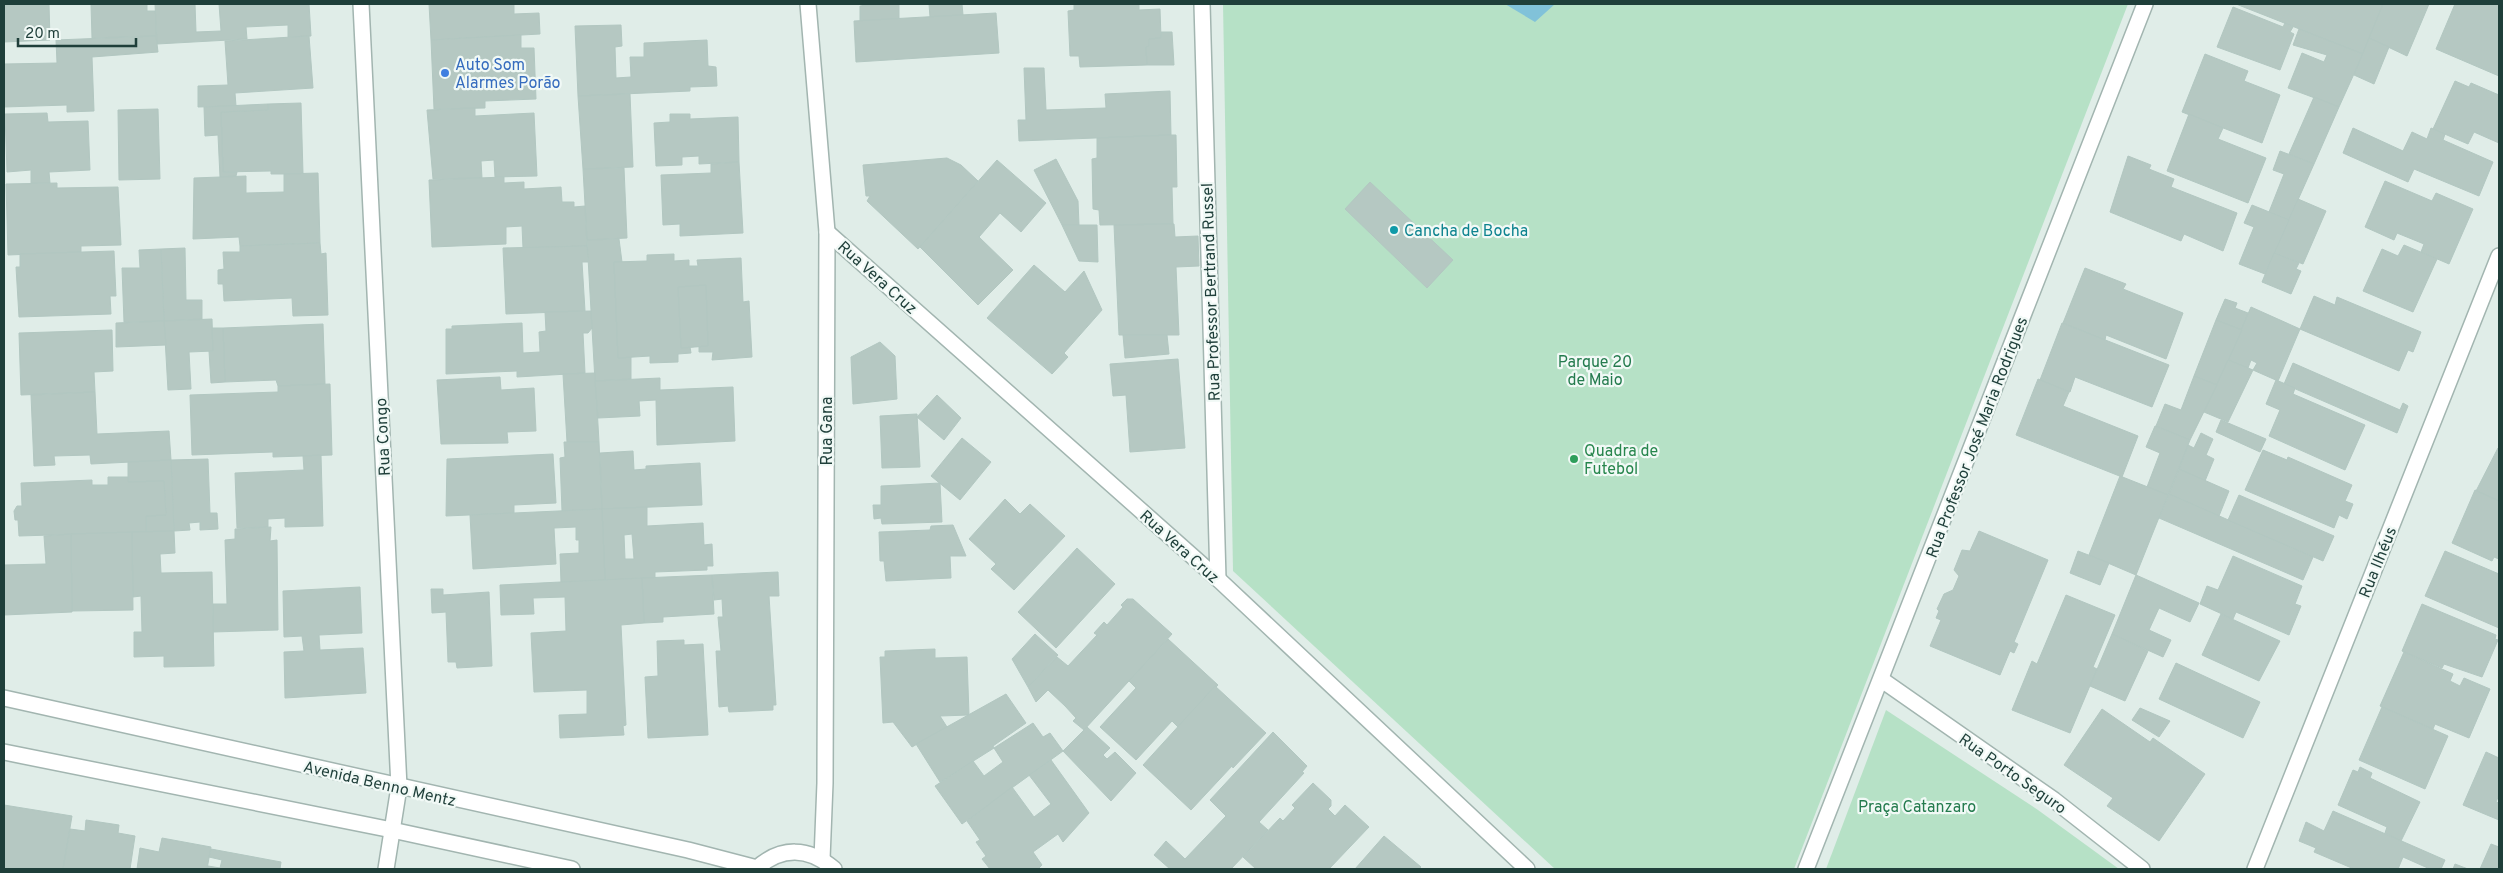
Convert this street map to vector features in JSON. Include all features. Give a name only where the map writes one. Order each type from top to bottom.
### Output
[{"type":"street","name":"Rua Congo","points":[[361,4],[398,787],[386,869]]},
{"type":"street","name":"Rua Gana","points":[[808,4],[827,232],[826,783],[822,859]]},
{"type":"street","name":"Rua Professor Bertrand Russel","points":[[1202,4],[1218,579]]},
{"type":"street","name":"Rua Professor José Maria Rodrigues","points":[[1806,869],[1882,680],[2145,4]]},
{"type":"street","name":"Rua Vera Cruz","points":[[827,232],[1218,579],[1526,869]]},
{"type":"street","name":"Rua Ilhéus","points":[[2255,869],[2499,256]]},
{"type":"street","name":"Rua Porto Seguro","points":[[1882,680],[2054,800],[2142,869]]},
{"type":"street","name":"Avenida Benno Mentz","points":[[4,698],[688,850],[756,869]]},
{"type":"street","points":[[4,752],[392,830],[572,869]]},
{"type":"street","points":[[756,869],[771,858],[788,852],[805,853],[822,859],[834,869]]},
{"type":"green space","name":"Parque 20 de Maio","points":[[1223,4],[2128,4],[1794,869],[1555,869],[1233,571]]},
{"type":"green space","name":"Praça Catanzaro","points":[[1886,710],[2038,810],[2119,869],[1826,869]]},
{"type":"water","points":[[1505,4],[1555,4],[1535,22]]},
{"type":"building","points":[[4,4],[49,4],[50,40],[4,42]]},
{"type":"building","points":[[91,4],[147,4],[147,11],[156,11],[156,36],[92,38]]},
{"type":"building","points":[[155,4],[195,4],[196,32],[221,31],[219,4],[309,4],[311,36],[288,37],[288,25],[246,27],[247,39],[157,44]]},
{"type":"building","points":[[429,4],[514,4],[514,14],[539,13],[540,34],[431,40]]},
{"type":"building","points":[[862,4],[892,4],[862,6]]},
{"type":"building","points":[[899,4],[899,19],[860,21],[860,6]]},
{"type":"building","points":[[929,4],[962,4],[963,15],[930,17]]},
{"type":"building","points":[[1074,4],[1139,4],[1139,10],[1160,9],[1161,38],[1149,39],[1149,46],[1146,47],[1147,65],[1080,67],[1079,56],[1070,56],[1068,11],[1074,10]]},
{"type":"building","points":[[2236,4],[2383,4],[2363,54]]},
{"type":"building","points":[[2383,4],[2429,4],[2407,56],[2369,38]]},
{"type":"building","points":[[2455,4],[2499,4],[2499,76],[2436,49]]},
{"type":"building","points":[[2233,7],[2283,27],[2285,23],[2293,27],[2290,32],[2294,34],[2280,70],[2217,47]]},
{"type":"building","points":[[996,13],[999,53],[856,62],[854,21]]},
{"type":"building","points":[[621,25],[622,46],[615,47],[616,78],[631,77],[630,57],[644,57],[644,43],[707,40],[708,66],[716,67],[717,86],[690,87],[690,91],[578,96],[575,26]]},
{"type":"building","points":[[2299,29],[2363,54],[2339,107],[2288,88],[2302,53],[2324,62],[2327,55],[2293,45]]},
{"type":"building","points":[[1161,32],[1172,32],[1174,65],[1147,65],[1146,47],[1149,46],[1149,39],[1161,38]]},
{"type":"building","points":[[521,35],[521,48],[534,48],[536,99],[485,101],[485,108],[434,109],[431,40]]},
{"type":"building","points":[[156,36],[158,52],[92,57],[94,111],[67,112],[67,105],[4,107],[4,64],[57,63],[56,40]]},
{"type":"building","points":[[309,36],[313,88],[235,93],[236,106],[198,107],[198,86],[228,85],[225,41]]},
{"type":"building","points":[[2369,38],[2389,47],[2374,84],[2354,75]]},
{"type":"building","points":[[2205,54],[2248,71],[2244,81],[2280,95],[2262,143],[2182,112]]},
{"type":"building","points":[[1024,68],[1044,68],[1046,110],[1106,108],[1105,94],[1170,91],[1171,135],[1019,141],[1018,120],[1026,120]]},
{"type":"building","points":[[2455,81],[2469,87],[2471,83],[2499,95],[2499,143],[2474,132],[2468,144],[2433,129]]},
{"type":"building","points":[[630,94],[633,167],[583,169],[578,96]]},
{"type":"building","points":[[2314,97],[2339,107],[2314,164],[2289,154]]},
{"type":"building","points":[[301,103],[303,174],[271,174],[271,171],[223,172],[221,112],[268,110],[268,104]]},
{"type":"building","points":[[268,104],[268,110],[221,112],[223,172],[237,172],[236,176],[220,177],[218,135],[205,136],[204,107]]},
{"type":"building","points":[[475,108],[475,116],[534,113],[537,176],[495,177],[494,160],[481,161],[482,178],[433,179],[427,110]]},
{"type":"building","points":[[158,109],[160,179],[119,180],[118,110]]},
{"type":"building","points":[[47,113],[48,122],[88,121],[90,170],[49,172],[50,183],[31,183],[31,170],[7,172],[5,114]]},
{"type":"building","points":[[670,114],[690,114],[690,119],[738,117],[739,162],[699,164],[699,156],[682,157],[682,165],[656,166],[654,123],[670,122]]},
{"type":"building","points":[[2189,114],[2223,128],[2218,139],[2266,158],[2248,203],[2167,171]]},
{"type":"building","points":[[2353,128],[2403,151],[2412,132],[2427,139],[2431,128],[2445,134],[2443,140],[2493,162],[2479,196],[2414,169],[2408,182],[2343,153]]},
{"type":"building","points":[[1176,135],[1177,187],[1172,187],[1173,224],[1100,225],[1099,210],[1093,209],[1092,159],[1097,158],[1097,138]]},
{"type":"building","points":[[2280,151],[2314,164],[2289,220],[2269,212],[2284,174],[2273,170]]},
{"type":"building","points":[[2128,156],[2151,165],[2149,169],[2174,179],[2171,187],[2237,213],[2223,251],[2184,234],[2181,241],[2110,212]]},
{"type":"building","points":[[947,158],[961,165],[978,181],[918,249],[867,201],[870,196],[866,196],[863,165]]},
{"type":"building","points":[[1056,159],[1078,201],[1079,225],[1062,225],[1034,170]]},
{"type":"building","points":[[997,160],[1046,203],[1021,232],[1000,213],[979,237],[1013,270],[978,305],[920,247]]},
{"type":"building","points":[[739,162],[743,233],[680,236],[680,224],[663,225],[661,175],[711,173],[711,164]]},
{"type":"building","points":[[624,168],[627,238],[587,240],[583,169]]},
{"type":"building","points":[[318,173],[320,243],[240,246],[239,237],[193,239],[194,178],[246,176],[246,193],[284,192],[284,174]]},
{"type":"building","points":[[504,177],[504,183],[524,182],[524,189],[561,187],[562,202],[574,202],[574,207],[585,206],[587,246],[523,248],[522,226],[506,227],[506,244],[432,247],[429,180]]},
{"type":"building","points":[[2385,181],[2432,201],[2436,193],[2473,209],[2449,264],[2421,252],[2424,244],[2397,233],[2394,240],[2365,227]]},
{"type":"building","name":"Cancha de Bocha","points":[[1370,182],[1453,260],[1427,288],[1345,209]]},
{"type":"building","points":[[57,183],[57,188],[118,187],[121,245],[81,246],[81,252],[8,255],[6,184]]},
{"type":"building","points":[[2298,199],[2326,211],[2303,264],[2274,253]]},
{"type":"building","points":[[2252,205],[2289,220],[2265,274],[2239,264],[2254,227],[2244,223]]},
{"type":"building","points":[[1174,224],[1175,237],[1198,236],[1199,266],[1176,267],[1179,335],[1119,335],[1114,225]]},
{"type":"building","points":[[1062,225],[1097,225],[1098,262],[1079,261]]},
{"type":"building","points":[[619,239],[622,262],[614,262],[618,358],[631,357],[631,379],[595,381],[587,240]]},
{"type":"building","points":[[320,243],[321,254],[326,253],[328,315],[293,316],[292,298],[224,301],[223,284],[218,284],[218,270],[224,269],[223,252],[240,252],[240,246]]},
{"type":"building","points":[[2404,245],[2437,259],[2413,312],[2363,291],[2382,249],[2398,256]]},
{"type":"building","points":[[587,246],[588,262],[582,262],[585,311],[506,314],[503,248]]},
{"type":"building","points":[[185,248],[186,300],[202,300],[202,319],[164,321],[161,249]]},
{"type":"building","points":[[161,249],[164,321],[124,322],[122,268],[140,268],[139,250]]},
{"type":"building","points":[[114,251],[116,296],[110,296],[111,314],[19,317],[16,267],[20,267],[20,254]]},
{"type":"building","points":[[2274,253],[2299,263],[2296,269],[2301,271],[2291,294],[2262,282]]},
{"type":"building","points":[[674,254],[674,261],[689,260],[689,266],[698,266],[697,260],[741,258],[743,302],[749,301],[752,357],[712,360],[713,352],[699,352],[699,346],[690,347],[691,353],[678,354],[678,362],[650,363],[650,356],[618,358],[614,262],[647,261],[647,255]]},
{"type":"building","points":[[1034,265],[1065,292],[1084,271],[1102,310],[1064,353],[1068,357],[1052,374],[987,318]]},
{"type":"building","points":[[2085,268],[2126,284],[2123,289],[2183,313],[2166,359],[2106,335],[2105,340],[2063,323]]},
{"type":"building","points":[[706,285],[708,346],[681,348],[678,287]]},
{"type":"building","points":[[2314,296],[2335,305],[2337,297],[2421,332],[2413,352],[2408,350],[2399,371],[2300,329]]},
{"type":"building","points":[[2225,299],[2237,303],[2235,308],[2248,313],[2242,330],[2216,320]]},
{"type":"building","points":[[2251,307],[2300,329],[2278,381],[2253,370],[2257,363],[2251,360],[2248,368],[2228,360]]},
{"type":"building","points":[[591,311],[592,328],[588,333],[583,333],[585,373],[517,377],[517,371],[446,374],[446,329],[452,329],[452,326],[522,323],[523,353],[540,352],[539,332],[546,331],[545,312]]},
{"type":"building","points":[[212,319],[213,351],[189,352],[191,389],[168,390],[164,321]]},
{"type":"building","points":[[2216,320],[2242,330],[2217,385],[2194,376]]},
{"type":"building","points":[[164,321],[166,345],[116,347],[116,323]]},
{"type":"building","points":[[2062,323],[2169,365],[2152,407],[2075,377],[2070,392],[2040,380]]},
{"type":"building","points":[[323,324],[325,384],[278,386],[276,380],[225,382],[223,328]]},
{"type":"building","points":[[212,328],[223,328],[225,382],[211,383],[209,351],[213,351]]},
{"type":"building","points":[[112,330],[113,371],[94,372],[95,392],[21,395],[19,333]]},
{"type":"building","points":[[1123,335],[1167,335],[1169,354],[1125,358]]},
{"type":"building","points":[[880,342],[895,356],[897,399],[853,404],[851,357]]},
{"type":"building","points":[[1178,359],[1185,448],[1130,452],[1126,395],[1113,396],[1110,364]]},
{"type":"building","points":[[2228,360],[2253,370],[2228,422],[2204,412]]},
{"type":"building","points":[[2293,363],[2400,410],[2403,403],[2408,406],[2397,433],[2284,384]]},
{"type":"building","points":[[595,373],[599,442],[567,442],[563,374]]},
{"type":"building","points":[[2194,376],[2217,385],[2190,440],[2156,426],[2165,404],[2181,410]]},
{"type":"building","points":[[500,377],[501,390],[534,388],[536,431],[507,432],[508,443],[441,444],[437,380]]},
{"type":"building","points":[[660,378],[660,390],[733,387],[735,441],[657,445],[656,400],[639,401],[640,416],[598,418],[595,381]]},
{"type":"building","points":[[2038,379],[2069,392],[2063,406],[2138,436],[2122,477],[2016,435]]},
{"type":"building","points":[[2276,380],[2295,388],[2293,394],[2365,425],[2345,470],[2269,436],[2280,410],[2266,404]]},
{"type":"building","points":[[330,384],[332,455],[273,457],[273,452],[192,455],[190,395],[278,392],[278,386]]},
{"type":"building","points":[[95,392],[97,434],[169,431],[171,460],[91,464],[90,455],[54,456],[55,465],[34,466],[31,395]]},
{"type":"building","points":[[937,395],[961,418],[944,440],[917,417]]},
{"type":"building","points":[[917,414],[920,467],[882,468],[880,416]]},
{"type":"building","points":[[2221,420],[2266,439],[2260,452],[2216,432]]},
{"type":"building","points":[[2155,426],[2190,440],[2168,495],[2147,487],[2160,453],[2146,447]]},
{"type":"building","points":[[2201,433],[2213,439],[2206,455],[2214,459],[2205,481],[2179,469],[2188,445],[2194,448]]},
{"type":"building","points":[[962,438],[991,462],[960,500],[931,476]]},
{"type":"building","points":[[564,442],[599,442],[602,509],[562,511],[560,458],[565,457]]},
{"type":"building","points":[[2499,449],[2499,501],[2476,491]]},
{"type":"building","points":[[2263,450],[2287,460],[2288,457],[2352,485],[2345,501],[2353,504],[2347,519],[2339,515],[2334,528],[2245,490]]},
{"type":"building","points":[[633,451],[634,470],[646,469],[646,466],[700,463],[702,505],[602,509],[600,453]]},
{"type":"building","points":[[553,454],[556,503],[514,505],[514,513],[446,516],[447,459]]},
{"type":"building","points":[[321,455],[323,526],[285,527],[285,518],[268,519],[268,527],[237,528],[235,473],[304,470],[303,456]]},
{"type":"building","points":[[208,459],[210,513],[217,513],[218,529],[200,530],[200,522],[189,523],[190,530],[174,531],[171,460]]},
{"type":"building","points":[[171,460],[174,531],[146,532],[146,516],[166,515],[164,481],[128,482],[128,462]]},
{"type":"building","points":[[2179,469],[2229,491],[2219,516],[2169,494]]},
{"type":"building","points":[[2120,476],[2168,495],[2136,575],[2089,555]]},
{"type":"building","points":[[108,477],[128,477],[128,482],[164,481],[166,515],[146,516],[146,532],[19,536],[18,520],[15,520],[14,511],[17,506],[22,506],[21,483],[92,480],[92,485],[108,485]]},
{"type":"building","points":[[940,483],[942,522],[882,524],[881,518],[874,519],[873,505],[881,505],[881,486]]},
{"type":"building","points":[[2475,490],[2499,501],[2499,559],[2494,557],[2492,561],[2452,543]]},
{"type":"building","points":[[2169,494],[2313,557],[2303,580],[2159,518]]},
{"type":"building","points":[[2239,495],[2334,536],[2323,561],[2228,520]]},
{"type":"building","points":[[1005,499],[1020,514],[1030,504],[1065,536],[1014,590],[991,569],[996,564],[969,539]]},
{"type":"building","points":[[647,507],[647,526],[703,523],[704,545],[712,544],[713,566],[707,566],[707,570],[655,572],[655,578],[605,580],[602,509]],"holes":[[[632,534],[634,559],[625,559],[624,535]]]},
{"type":"building","points":[[602,509],[605,580],[561,583],[560,554],[579,553],[576,527],[554,528],[556,564],[473,569],[470,515]]},
{"type":"building","points":[[953,525],[966,556],[950,556],[951,578],[886,581],[884,561],[880,561],[879,532],[930,530],[931,526]]},
{"type":"building","points":[[271,527],[270,541],[277,540],[278,630],[213,632],[213,604],[227,604],[225,540],[235,539],[235,529]]},
{"type":"building","points":[[174,531],[175,553],[160,554],[161,573],[212,572],[214,666],[164,667],[164,656],[134,657],[134,632],[142,632],[141,596],[133,597],[132,532]]},
{"type":"building","points":[[1979,531],[2048,560],[2014,642],[2018,644],[2014,653],[2010,651],[2000,675],[1930,646],[1941,620],[1936,618],[1939,611],[1937,609],[1944,594],[1953,590],[1959,576],[1954,570],[1962,550],[1970,551]]},
{"type":"building","points":[[132,532],[133,610],[72,611],[71,534]]},
{"type":"building","points":[[71,534],[72,612],[4,615],[4,565],[46,564],[44,536]]},
{"type":"building","points":[[1077,548],[1115,584],[1056,648],[1018,612]]},
{"type":"building","points":[[2078,551],[2109,563],[2100,585],[2070,573]]},
{"type":"building","points":[[2445,551],[2499,574],[2499,628],[2425,596]]},
{"type":"building","points":[[2233,556],[2302,586],[2295,604],[2301,606],[2289,635],[2236,612],[2233,619],[2200,604],[2207,586],[2218,590]]},
{"type":"building","points":[[778,572],[779,596],[769,596],[776,705],[773,705],[773,710],[729,712],[728,706],[719,707],[716,651],[721,651],[718,617],[723,617],[722,599],[714,600],[712,575]]},
{"type":"building","points":[[712,575],[714,614],[663,617],[663,622],[644,623],[642,578]]},
{"type":"building","points":[[2136,575],[2199,603],[2190,622],[2159,608],[2149,630],[2171,640],[2163,657],[2112,634]]},
{"type":"building","points":[[642,578],[644,623],[621,625],[626,725],[623,726],[624,735],[560,738],[559,715],[587,714],[587,690],[534,692],[531,633],[566,631],[565,597],[533,598],[534,614],[501,615],[500,585]]},
{"type":"building","points":[[360,587],[362,633],[319,635],[320,650],[363,648],[366,693],[285,698],[284,652],[304,651],[302,636],[284,637],[283,591]]},
{"type":"building","points":[[431,589],[443,589],[443,595],[489,592],[492,666],[457,668],[456,662],[448,662],[446,612],[432,613]]},
{"type":"building","points":[[2066,595],[2115,615],[2093,667],[2097,669],[2070,733],[2012,710],[2032,661],[2037,664]]},
{"type":"building","points":[[1127,599],[1133,599],[1172,634],[1084,730],[1073,721],[1076,718],[1048,690],[1036,702],[1028,687],[1057,657],[1068,666],[1097,635],[1094,633],[1104,622],[1107,625],[1123,607],[1121,605]]},
{"type":"building","points":[[2422,604],[2496,635],[2495,639],[2498,640],[2482,677],[2444,664],[2442,668],[2402,651]]},
{"type":"building","points":[[2221,614],[2280,641],[2259,681],[2202,655]]},
{"type":"building","points":[[1035,634],[1058,655],[1028,687],[1012,659]]},
{"type":"building","points":[[2112,634],[2148,651],[2125,701],[2090,686]]},
{"type":"building","points":[[1168,639],[1218,685],[1178,727],[1172,721],[1136,760],[1100,727],[1136,688],[1129,681]]},
{"type":"building","points":[[684,640],[684,645],[703,644],[708,735],[648,738],[645,677],[658,676],[657,641]]},
{"type":"building","points":[[935,649],[935,658],[967,657],[969,715],[940,716],[947,727],[912,747],[893,722],[883,723],[880,657],[885,657],[885,651]]},
{"type":"building","points":[[2404,652],[2453,674],[2450,681],[2460,686],[2464,678],[2490,689],[2469,738],[2435,724],[2433,729],[2380,706]]},
{"type":"building","points":[[2176,663],[2260,702],[2243,738],[2159,699]]},
{"type":"building","points":[[1215,686],[1266,733],[1191,810],[1143,765]]},
{"type":"building","points":[[1006,694],[1026,723],[993,746],[994,748],[940,782],[916,744]]},
{"type":"building","points":[[2382,707],[2448,736],[2425,789],[2359,760]]},
{"type":"building","points":[[2140,708],[2170,721],[2159,737],[2132,720]]},
{"type":"building","points":[[2102,709],[2150,742],[2153,738],[2205,774],[2159,841],[2107,806],[2113,798],[2064,765]]},
{"type":"building","points":[[1033,723],[1043,737],[1050,733],[1063,751],[962,824],[935,786],[973,761],[984,776],[1003,762],[994,748]]},
{"type":"building","points":[[1087,727],[1110,748],[1103,755],[1107,759],[1115,752],[1136,773],[1111,801],[1063,751]]},
{"type":"building","points":[[1273,732],[1307,766],[1302,772],[1304,773],[1259,822],[1268,830],[1231,869],[1170,869],[1154,855],[1166,841],[1185,859],[1226,816],[1210,800]]},
{"type":"building","points":[[2486,752],[2499,758],[2499,795],[2496,802],[2499,803],[2499,820],[2463,805]]},
{"type":"building","points":[[1051,760],[1089,813],[1063,842],[1058,834],[1033,852],[1042,865],[1038,869],[990,869],[982,859],[986,856],[976,842],[980,840],[967,821],[1012,787],[1034,817],[1051,804],[1029,775]]},
{"type":"building","points":[[2360,767],[2372,773],[2370,778],[2420,802],[2401,841],[2385,833],[2387,827],[2338,805],[2353,770],[2358,772]]},
{"type":"building","points":[[1313,783],[1331,800],[1331,806],[1328,809],[1335,816],[1345,805],[1369,827],[1329,869],[1256,869],[1243,857],[1280,818],[1283,821],[1295,808],[1292,805]]},
{"type":"building","points":[[4,805],[72,816],[63,869],[4,869]]},
{"type":"building","points":[[2333,811],[2445,860],[2441,869],[2430,869],[2403,857],[2398,869],[2354,869],[2314,852],[2316,848],[2299,841],[2306,822],[2324,831]]},
{"type":"building","points":[[86,820],[119,825],[118,833],[135,836],[130,869],[63,869],[70,829],[85,831]]},
{"type":"building","points":[[1384,836],[1421,867],[1419,869],[1355,869]]},
{"type":"building","points":[[162,838],[211,847],[207,869],[137,869],[140,848],[159,852]]},
{"type":"building","points":[[2491,844],[2499,847],[2499,869],[2480,869]]},
{"type":"building","points":[[211,849],[281,862],[280,869],[207,869],[208,866],[220,868],[222,860],[209,857]]},
{"type":"building","points":[[2455,864],[2468,869],[2453,869]]},
{"type":"place","name":"Auto Som Alarmes Porão","points":[[445,73]]},
{"type":"place","name":"Cancha de Bocha","points":[[1394,230]]},
{"type":"place","name":"Quadra de Futebol","points":[[1574,459]]}]
